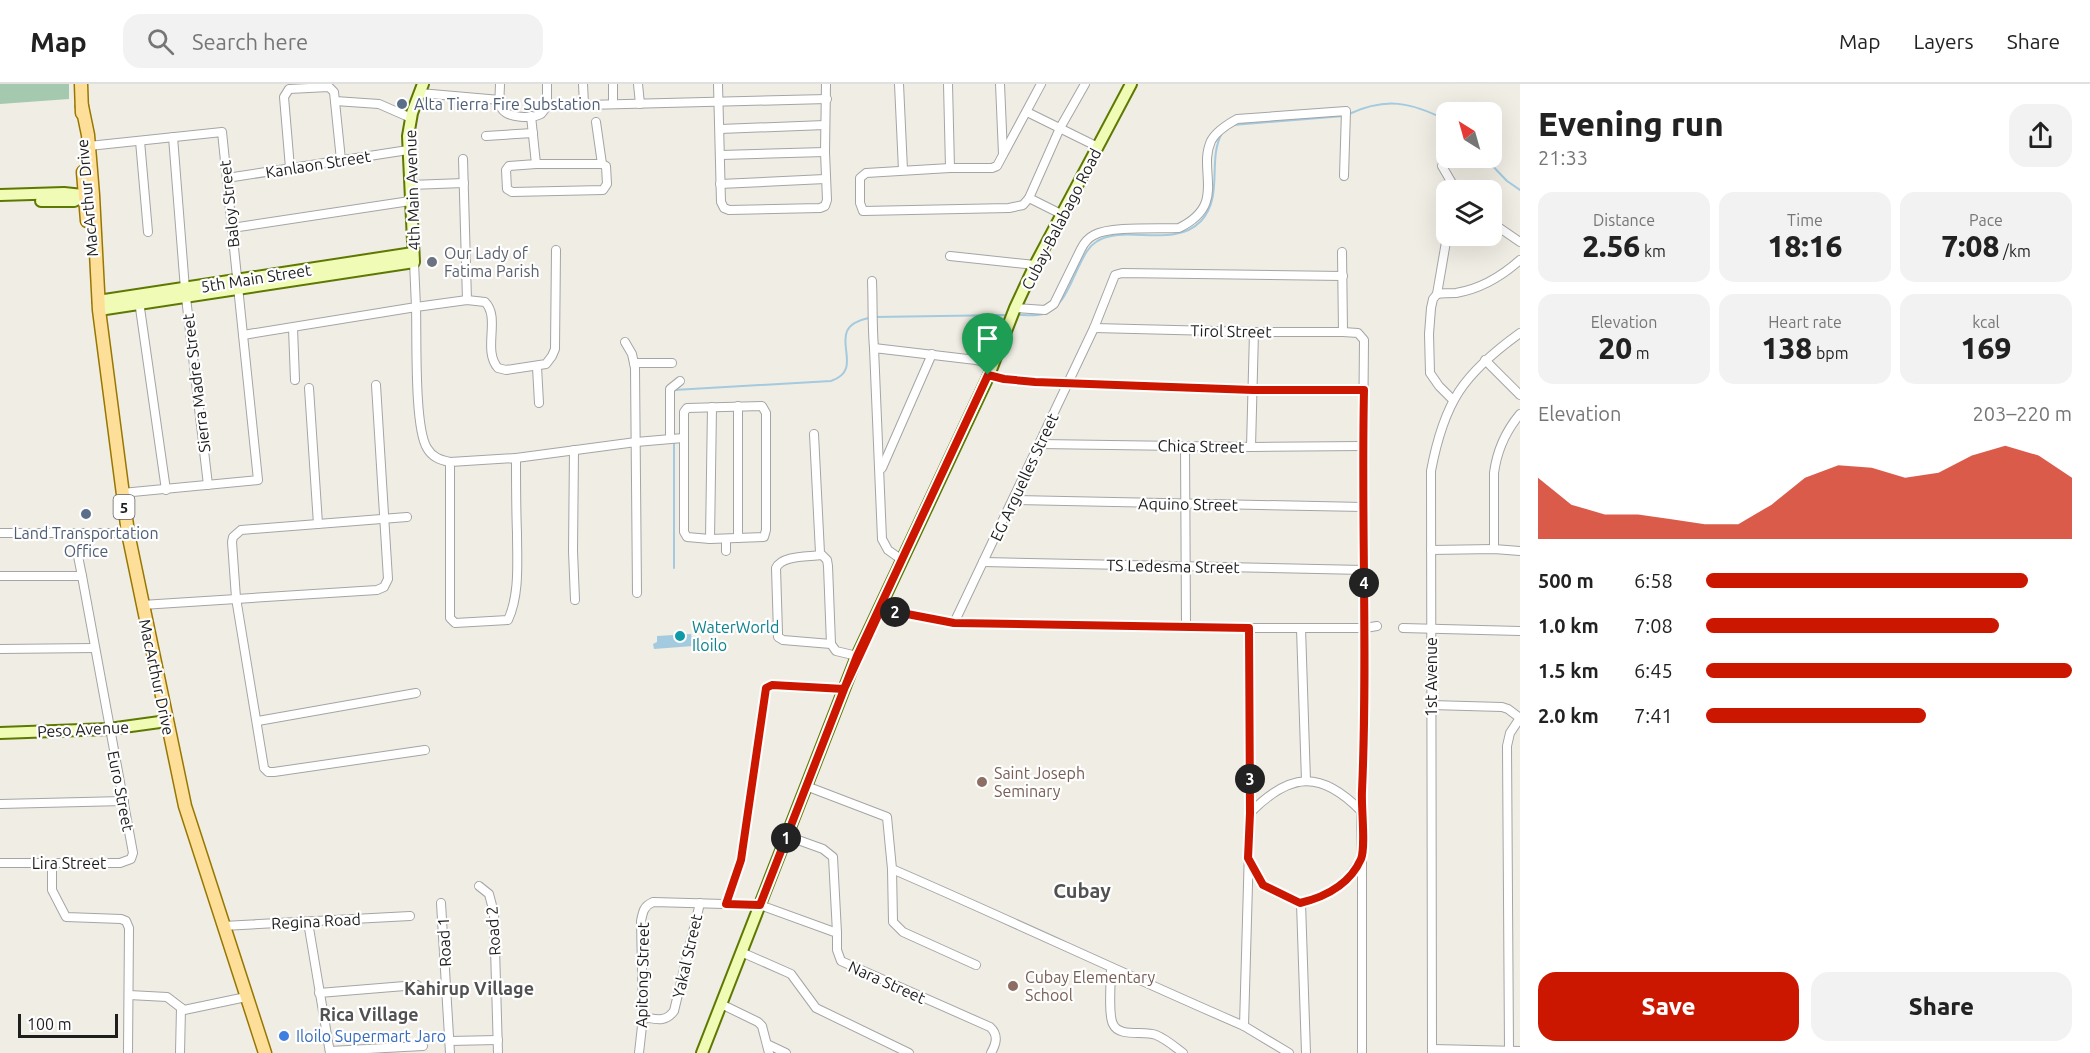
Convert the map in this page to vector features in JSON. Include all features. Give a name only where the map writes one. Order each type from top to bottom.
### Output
[{"type":"main road","name":"MacArthur Drive","points":[[81,84],[89,196]]},
{"type":"main road","name":"Cubay-Balabago Road","points":[[702,1053],[857,656],[991,370],[1035,266],[1131,84]]},
{"type":"main road","name":"4th Main Avenue","points":[[414,258],[408,136],[411,118],[421,89]]},
{"type":"main road","name":"MacArthur Drive","points":[[82,106],[89,146],[89,242],[122,493],[142,605],[185,806],[265,1053]]},
{"type":"main road","points":[[0,197],[64,193],[89,196]]},
{"type":"main road","name":"5th Main Street","points":[[98,301],[139,300],[186,294],[414,258]]},
{"type":"main road","name":"Peso Avenue","points":[[0,733],[109,729],[167,721]]},
{"type":"street","points":[[500,84],[500,100],[505,112],[517,116],[541,114],[547,106],[547,84]]},
{"type":"street","points":[[584,84],[584,104]]},
{"type":"street","points":[[613,84],[613,104]]},
{"type":"street","points":[[638,84],[640,104]]},
{"type":"street","points":[[718,84],[720,184],[722,206],[726,209],[820,208],[826,204],[826,84]]},
{"type":"street","points":[[899,84],[903,170]]},
{"type":"street","points":[[948,84],[950,168]]},
{"type":"street","points":[[1000,84],[1003,156]]},
{"type":"street","points":[[1041,84],[997,166],[866,172],[860,178],[860,203],[863,211],[1009,208],[1023,205],[1029,198],[1060,128],[1085,84]]},
{"type":"street","points":[[290,168],[284,97],[289,89],[329,87],[334,92],[341,160]]},
{"type":"street","points":[[421,89],[500,100]]},
{"type":"street","points":[[547,106],[827,99]]},
{"type":"street","points":[[335,101],[379,104],[411,118]]},
{"type":"street","points":[[1012,316],[1050,308],[1059,296],[1085,242],[1094,235],[1108,230],[1179,228],[1189,223],[1200,212],[1207,198],[1209,190],[1208,157],[1211,141],[1229,123],[1243,118],[1346,111],[1344,176]]},
{"type":"street","points":[[1027,112],[1098,147]]},
{"type":"street","points":[[531,116],[536,164]]},
{"type":"street","points":[[596,122],[602,164]]},
{"type":"street","points":[[720,129],[825,125]]},
{"type":"street","name":"Baloy Street","points":[[89,146],[222,132],[258,480],[208,485]]},
{"type":"street","points":[[486,136],[533,133]]},
{"type":"street","name":"Sierra Madre Street","points":[[173,137],[186,294],[208,485]]},
{"type":"street","points":[[140,141],[148,232]]},
{"type":"street","name":"Kanlaon Street","points":[[227,178],[408,150]]},
{"type":"street","points":[[721,155],[825,152]]},
{"type":"street","points":[[463,159],[467,300]]},
{"type":"street","points":[[536,164],[602,164],[606,166],[607,184],[603,190],[512,192],[507,189],[506,170],[509,166],[536,164]]},
{"type":"street","points":[[720,184],[825,179]]},
{"type":"street","points":[[410,185],[464,183]]},
{"type":"street","points":[[1029,198],[1063,215]]},
{"type":"street","points":[[232,228],[410,201]]},
{"type":"street","points":[[1502,230],[1520,242]]},
{"type":"street","points":[[1445,246],[1437,294],[1431,308],[1429,366],[1434,380],[1453,400]]},
{"type":"street","points":[[243,335],[467,300],[485,302],[489,305],[491,358],[498,368],[506,370],[537,367],[548,363],[555,349],[556,250]]},
{"type":"street","points":[[1342,252],[1343,332]]},
{"type":"street","points":[[950,256],[1035,266]]},
{"type":"street","points":[[414,258],[420,430],[423,441],[432,455],[442,461],[450,462],[516,458],[676,438]]},
{"type":"street","points":[[1437,294],[1478,288],[1508,271],[1520,260]]},
{"type":"street","name":"EG Arguelles Street","points":[[954,623],[1094,328],[1116,275],[1119,273],[1343,276]]},
{"type":"street","points":[[872,281],[872,325],[883,544],[902,560]]},
{"type":"street","points":[[139,300],[166,490]]},
{"type":"street","points":[[293,328],[295,380]]},
{"type":"street","name":"Tirol Street","points":[[1094,328],[1358,333],[1364,340],[1364,390]]},
{"type":"street","points":[[1251,447],[1254,332]]},
{"type":"street","name":"1st Avenue","points":[[1432,1051],[1431,471],[1437,441],[1453,400],[1485,360],[1520,333]]},
{"type":"street","points":[[625,342],[634,363],[637,593]]},
{"type":"street","points":[[874,348],[976,360],[1004,379],[1253,390],[1364,390],[1365,724],[1361,812],[1362,1053]]},
{"type":"street","points":[[881,471],[932,354]]},
{"type":"street","points":[[1485,360],[1520,395]]},
{"type":"street","points":[[634,363],[672,363]]},
{"type":"street","points":[[537,367],[539,404]]},
{"type":"street","points":[[676,438],[685,409],[761,405],[766,413],[766,530],[764,537],[710,539],[687,537],[684,532],[670,389],[680,381]]},
{"type":"street","points":[[142,605],[377,590],[384,587],[388,579],[376,385]]},
{"type":"street","points":[[309,388],[318,524]]},
{"type":"street","points":[[738,406],[738,538]]},
{"type":"street","points":[[710,539],[712,407]]},
{"type":"street","points":[[1494,549],[1496,462],[1504,436],[1520,414]]},
{"type":"street","points":[[814,434],[821,555],[827,560],[828,566],[831,644],[836,651],[857,656]]},
{"type":"street","name":"Chica Street","points":[[1040,444],[1363,446]]},
{"type":"street","points":[[1185,446],[1186,626]]},
{"type":"street","points":[[574,450],[575,600]]},
{"type":"street","points":[[450,462],[450,618],[455,623],[503,621],[508,620],[511,613],[515,587],[516,458]]},
{"type":"street","points":[[122,493],[208,485]]},
{"type":"street","name":"Aquino Street","points":[[1013,500],[1364,507]]},
{"type":"street","points":[[407,517],[241,530],[236,533],[232,542],[236,598],[258,721],[262,762],[268,772],[425,750]]},
{"type":"street","points":[[0,533],[128,532]]},
{"type":"street","points":[[726,539],[726,552]]},
{"type":"street","points":[[1431,550],[1520,551]]},
{"type":"street","points":[[821,555],[783,560],[777,564],[778,637],[783,640],[831,644]]},
{"type":"street","name":"Euro Street","points":[[78,556],[134,852]]},
{"type":"street","name":"TS Ledesma Street","points":[[983,562],[1364,570]]},
{"type":"street","points":[[0,576],[82,576]]},
{"type":"street","points":[[881,609],[954,623],[1249,628],[1365,628],[1377,626]]},
{"type":"street","points":[[1244,1026],[1250,813],[1249,628]]},
{"type":"street","points":[[1301,628],[1306,781]]},
{"type":"street","points":[[1403,628],[1520,631]]},
{"type":"street","points":[[0,649],[95,648]]},
{"type":"street","points":[[726,904],[741,860],[766,688],[772,685],[844,689]]},
{"type":"street","points":[[258,721],[416,693]]},
{"type":"street","points":[[1431,705],[1502,707],[1520,718],[1510,733],[1507,746],[1509,1050]]},
{"type":"street","points":[[1250,813],[1282,787],[1306,781],[1320,782],[1334,787],[1361,812]]},
{"type":"street","points":[[807,786],[887,817],[892,869],[892,922],[896,928],[976,966]]},
{"type":"street","points":[[0,804],[124,801]]},
{"type":"street","name":"Nara Street","points":[[787,836],[823,849],[833,857],[838,956],[847,965],[990,1028],[996,1038],[992,1053]]},
{"type":"street","name":"Lira Street","points":[[0,863],[120,863],[131,859],[134,852]]},
{"type":"street","points":[[1248,858],[1263,885],[1300,903],[1321,897],[1344,883],[1362,858]]},
{"type":"street","points":[[52,863],[52,890],[66,917],[121,919],[126,921],[129,927],[128,1053]]},
{"type":"street","points":[[892,869],[1244,1026],[1289,1053]]},
{"type":"street","name":"Road 2","points":[[479,886],[489,894],[494,913],[498,1053]]},
{"type":"street","name":"Apitong Street","points":[[639,1053],[643,1017],[641,921],[647,904],[653,902],[700,903]]},
{"type":"street","name":"Road 1","points":[[441,903],[450,1053]]},
{"type":"street","points":[[700,903],[760,905],[837,933]]},
{"type":"street","name":"Yakal Street","points":[[643,1017],[664,1020],[669,1018],[674,1011],[700,903]]},
{"type":"street","points":[[1300,903],[1306,1053]]},
{"type":"street","name":"Regina Road","points":[[223,926],[410,915]]},
{"type":"street","points":[[308,922],[330,1052],[423,1046]]},
{"type":"street","points":[[741,952],[791,974],[816,1008],[909,1053]]},
{"type":"street","points":[[1111,968],[1111,1017],[1115,1027],[1119,1031],[1145,1032],[1158,1036],[1183,1053]]},
{"type":"street","points":[[319,993],[417,985]]},
{"type":"street","points":[[129,995],[167,997],[181,1008],[188,1010],[246,997]]},
{"type":"street","points":[[721,1004],[758,1022],[769,1053]]},
{"type":"street","points":[[180,1053],[181,1008]]},
{"type":"street","points":[[449,1041],[498,1040]]},
{"type":"street","points":[[767,1044],[786,1053]]},
{"type":"street","points":[[1432,1051],[1520,1051]]},
{"type":"green space","points":[[0,84],[69,84],[69,99],[0,104]]},
{"type":"water","points":[[691,634],[693,646],[654,649],[653,644],[657,642],[657,636]]},
{"type":"waterway","points":[[1349,114],[1375,105],[1398,104],[1421,109],[1436,115]]},
{"type":"waterway","points":[[1233,125],[1344,116]]},
{"type":"waterway","points":[[1016,315],[1043,314],[1056,306],[1066,293],[1086,252],[1096,242],[1120,235],[1177,234],[1201,221],[1212,200],[1216,155],[1222,133]]},
{"type":"waterway","points":[[1495,168],[1520,190]]},
{"type":"waterway","points":[[875,317],[1007,315]]},
{"type":"waterway","points":[[674,568],[674,390],[831,381],[842,375],[846,367],[847,330],[855,323],[869,318]]},
{"type":"place","name":"Alta Tierra Fire Substation","points":[[402,104]]},
{"type":"place","name":"Our Lady of Fatima Parish","points":[[432,262]]},
{"type":"place","name":"Land Transportation Office","points":[[86,514]]},
{"type":"place","name":"WaterWorld Iloilo","points":[[680,636]]},
{"type":"place","name":"Saint Joseph Seminary","points":[[982,782]]},
{"type":"place","name":"Cubay Elementary School","points":[[1013,986]]},
{"type":"place","name":"Iloilo Supermart Jaro","points":[[284,1036]]},
{"type":"district","name":"Cubay","points":[[1082,890]]},
{"type":"district","name":"Kahirup Village","points":[[469,988]]},
{"type":"district","name":"Rica Village","points":[[369,1014]]},
{"type":"route","points":[[988,375],[881,609],[857,656],[760,905],[726,904],[741,860],[766,688],[772,685],[844,689],[857,656],[881,609],[954,623],[1249,628],[1250,813],[1248,858],[1263,885],[1300,903],[1321,897],[1344,883],[1362,858],[1361,812],[1365,724],[1364,390],[1253,390],[1035,382],[988,375]]}]
